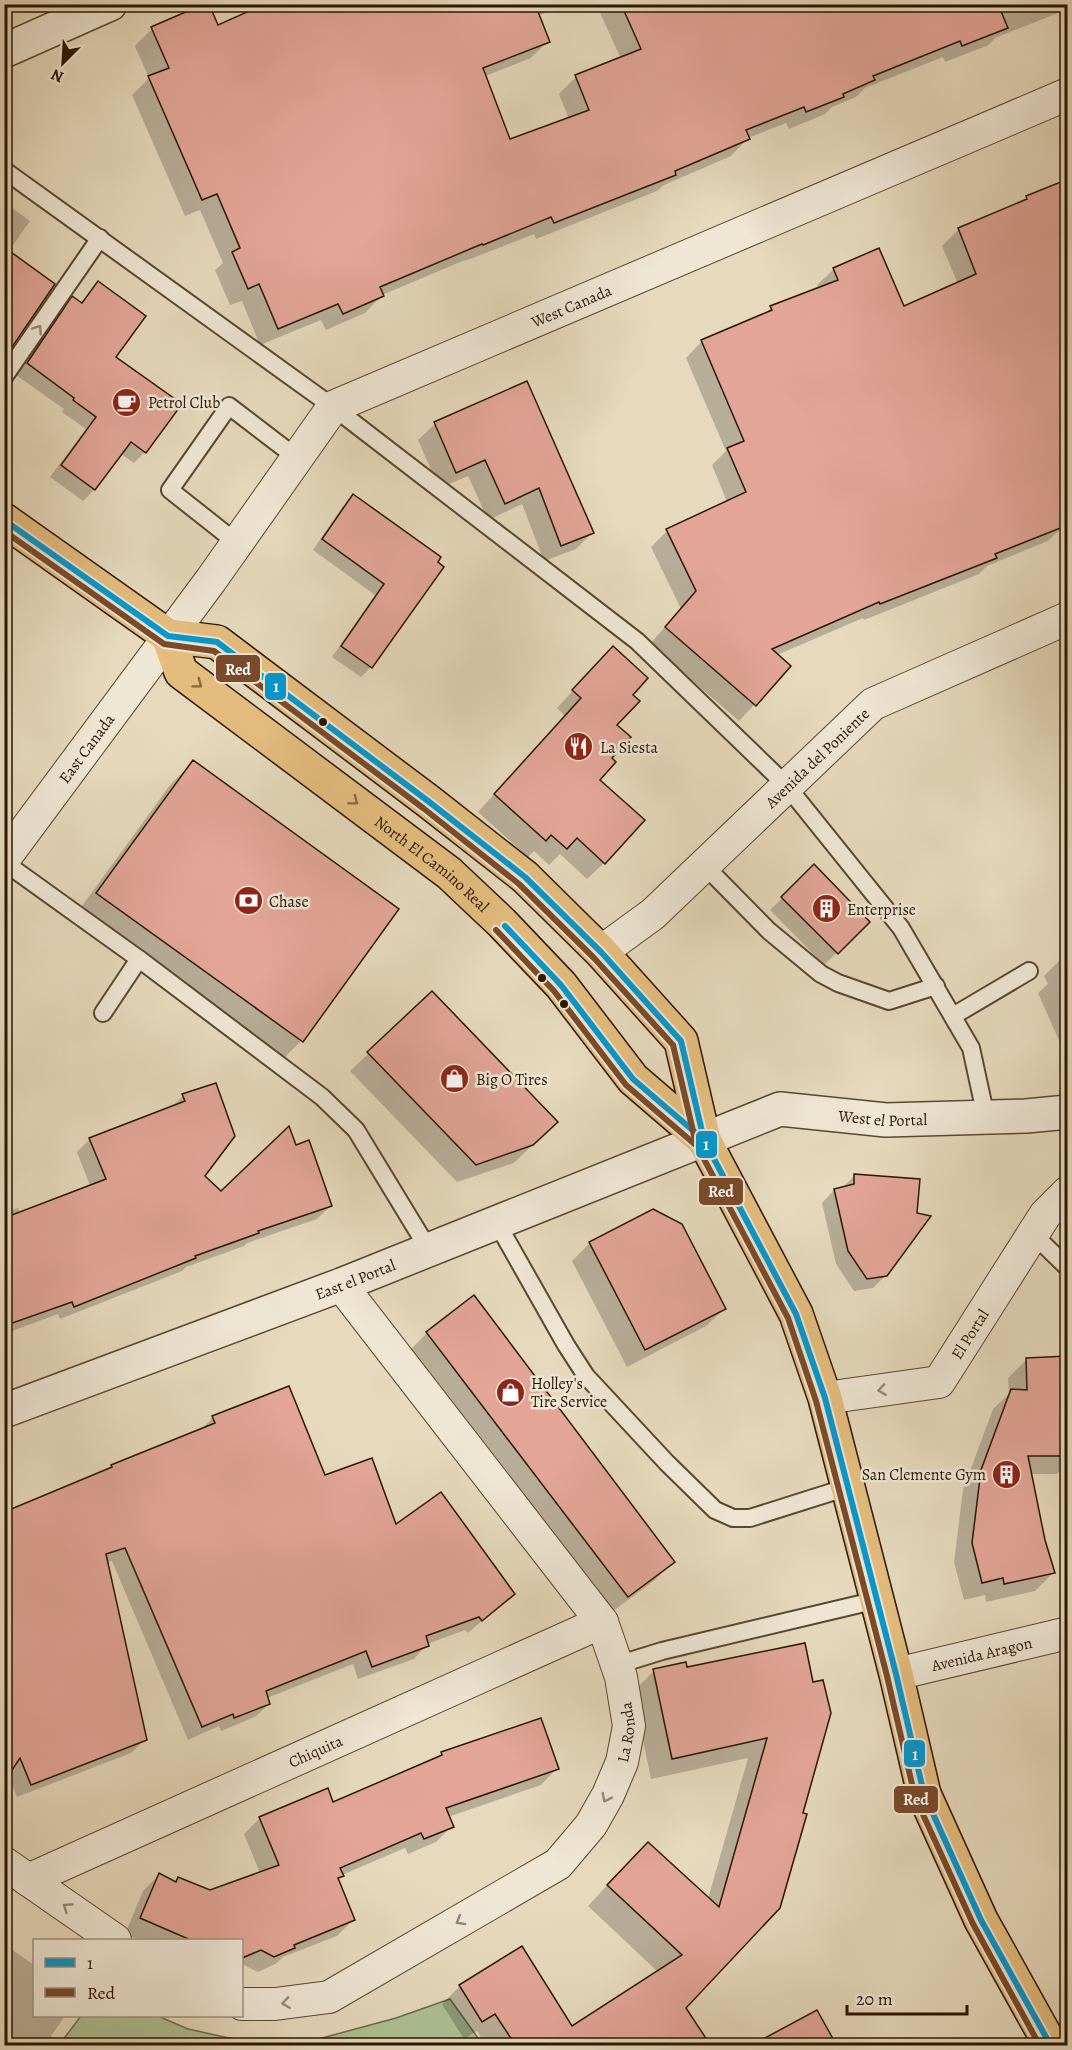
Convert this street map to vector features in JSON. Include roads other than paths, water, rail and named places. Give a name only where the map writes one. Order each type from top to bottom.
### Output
[{"type":"main road","name":"North El Camino Real","points":[[4,520],[168,636],[217,642],[525,877],[601,952],[681,1041],[704,1140],[796,1314],[825,1398],[896,1674],[924,1794],[981,1920],[1051,2046]]},
{"type":"main road","name":"North El Camino Real","points":[[168,636],[181,672],[449,873],[502,923],[561,985],[633,1080],[704,1140]]},
{"type":"street","points":[[4,51],[110,4]]},
{"type":"street","name":"West Canada","points":[[333,407],[1068,94]]},
{"type":"street","points":[[168,636],[333,407]]},
{"type":"street","name":"Avenida del Poniente","points":[[601,952],[653,914],[873,704],[1068,618]]},
{"type":"street","name":"East Canada","points":[[4,861],[168,636]]},
{"type":"street","name":"West el Portal","points":[[704,1140],[780,1109],[886,1120],[1068,1112]]},
{"type":"street","name":"East el Portal","points":[[4,1411],[341,1286],[704,1140]]},
{"type":"street","name":"El Portal","points":[[825,1398],[939,1382],[1045,1215],[1068,1192]]},
{"type":"street","name":"La Ronda","points":[[243,2004],[275,2004],[329,1997],[558,1864],[591,1825],[608,1795],[622,1762],[629,1726],[618,1665],[602,1622],[341,1286]]},
{"type":"street","name":"Chiquita","points":[[16,1872],[602,1622]]},
{"type":"street","name":"Avenida Aragon","points":[[896,1674],[1068,1633]]},
{"type":"street","points":[[16,1872],[112,1939]]},
{"type":"lane","points":[[4,170],[333,407],[637,641],[786,785],[902,928],[971,1048],[986,1117]]},
{"type":"lane","points":[[4,376],[100,238]]},
{"type":"lane","points":[[237,543],[170,490],[229,406],[297,458]]},
{"type":"lane","points":[[4,861],[322,1097],[356,1130],[429,1250]]},
{"type":"lane","points":[[704,865],[768,931],[821,974],[838,983],[889,1000],[936,986]]},
{"type":"lane","points":[[103,1013],[139,959]]},
{"type":"lane","points":[[952,1016],[1029,971]]},
{"type":"lane","points":[[497,1223],[586,1376],[667,1463],[715,1510],[733,1518],[750,1518],[848,1487]]},
{"type":"lane","points":[[1033,1234],[1068,1268]]},
{"type":"lane","points":[[618,1665],[662,1651],[877,1600]]},
{"type":"place","name":"Petrol Club","points":[[127,402]]},
{"type":"place","name":"La Siesta","points":[[579,747]]},
{"type":"place","name":"Chase","points":[[248,901]]},
{"type":"place","name":"Enterprise","points":[[826,909]]},
{"type":"place","name":"Big O Tires","points":[[455,1079]]},
{"type":"place","name":"Holley's Tire Service","points":[[510,1392]]},
{"type":"place","name":"San Clemente Gym","points":[[1007,1474]]}]
